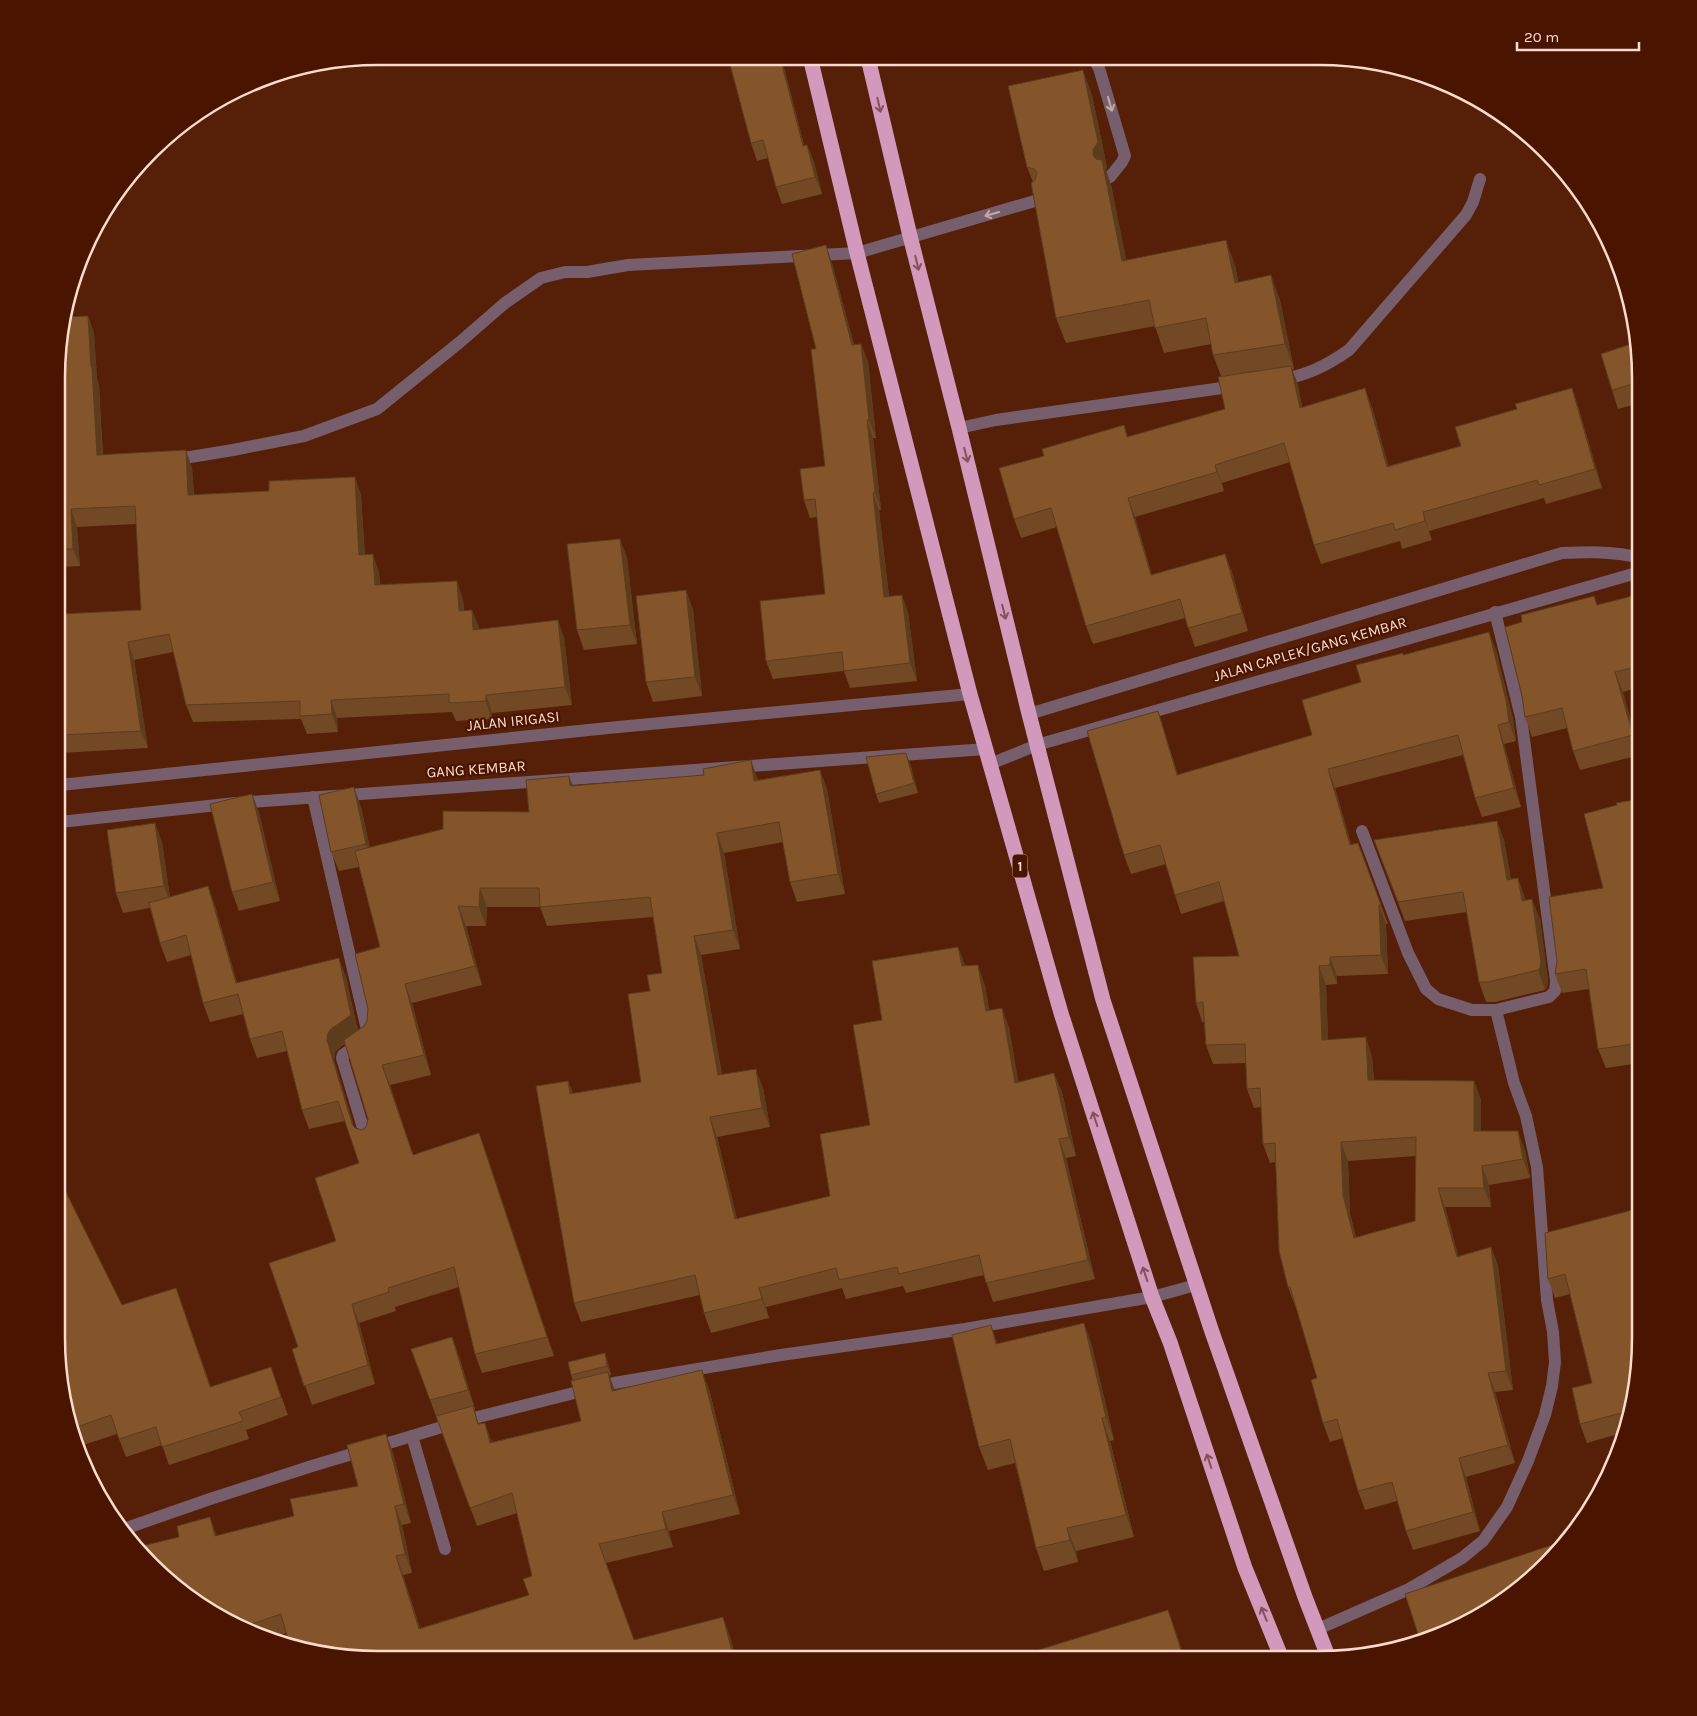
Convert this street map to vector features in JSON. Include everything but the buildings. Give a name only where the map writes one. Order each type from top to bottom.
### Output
[{"type":"highway","name":"1","points":[[812,65],[857,253],[970,694],[1062,1013],[1152,1298],[1170,1342],[1245,1568],[1279,1651]]},
{"type":"highway","points":[[870,65],[910,236],[1029,714],[1103,1000],[1196,1285],[1326,1651]]},
{"type":"street","points":[[1097,65],[1124,156],[1122,162],[1110,177]]},
{"type":"street","points":[[1268,381],[1297,377],[1328,364],[1349,350],[1466,215],[1473,202],[1480,179]]},
{"type":"street","points":[[164,461],[304,436],[376,409],[460,342],[505,303],[540,278],[565,272],[587,272],[628,266],[857,253],[1038,200]]},
{"type":"street","points":[[959,428],[996,420],[1249,384]]},
{"type":"street","points":[[1029,714],[1562,554],[1591,551],[1632,556]]},
{"type":"street","name":"JALAN CAPLEK/GANG KEMBAR","points":[[990,764],[1037,745],[1632,574]]},
{"type":"street","points":[[1362,831],[1408,952],[1426,989],[1438,999],[1472,1010],[1496,1010],[1549,997],[1555,990],[1556,981],[1521,717],[1495,612]]},
{"type":"street","name":"JALAN IRIGASI","points":[[65,784],[608,728],[970,694]]},
{"type":"street","name":"GANG KEMBAR","points":[[65,821],[313,797],[986,749]]},
{"type":"street","points":[[313,797],[367,1030],[366,1039],[343,1055],[342,1058],[367,1141]]},
{"type":"street","points":[[1318,1629],[1409,1590],[1462,1558],[1483,1541],[1507,1507],[1528,1461],[1544,1415],[1552,1386],[1555,1362],[1553,1332],[1547,1300],[1537,1167],[1526,1116],[1514,1083],[1496,1010]]},
{"type":"street","points":[[129,1527],[228,1493],[412,1436],[614,1383],[781,1355],[965,1329],[1152,1298],[1196,1285]]},
{"type":"street","points":[[412,1436],[445,1549]]}]
